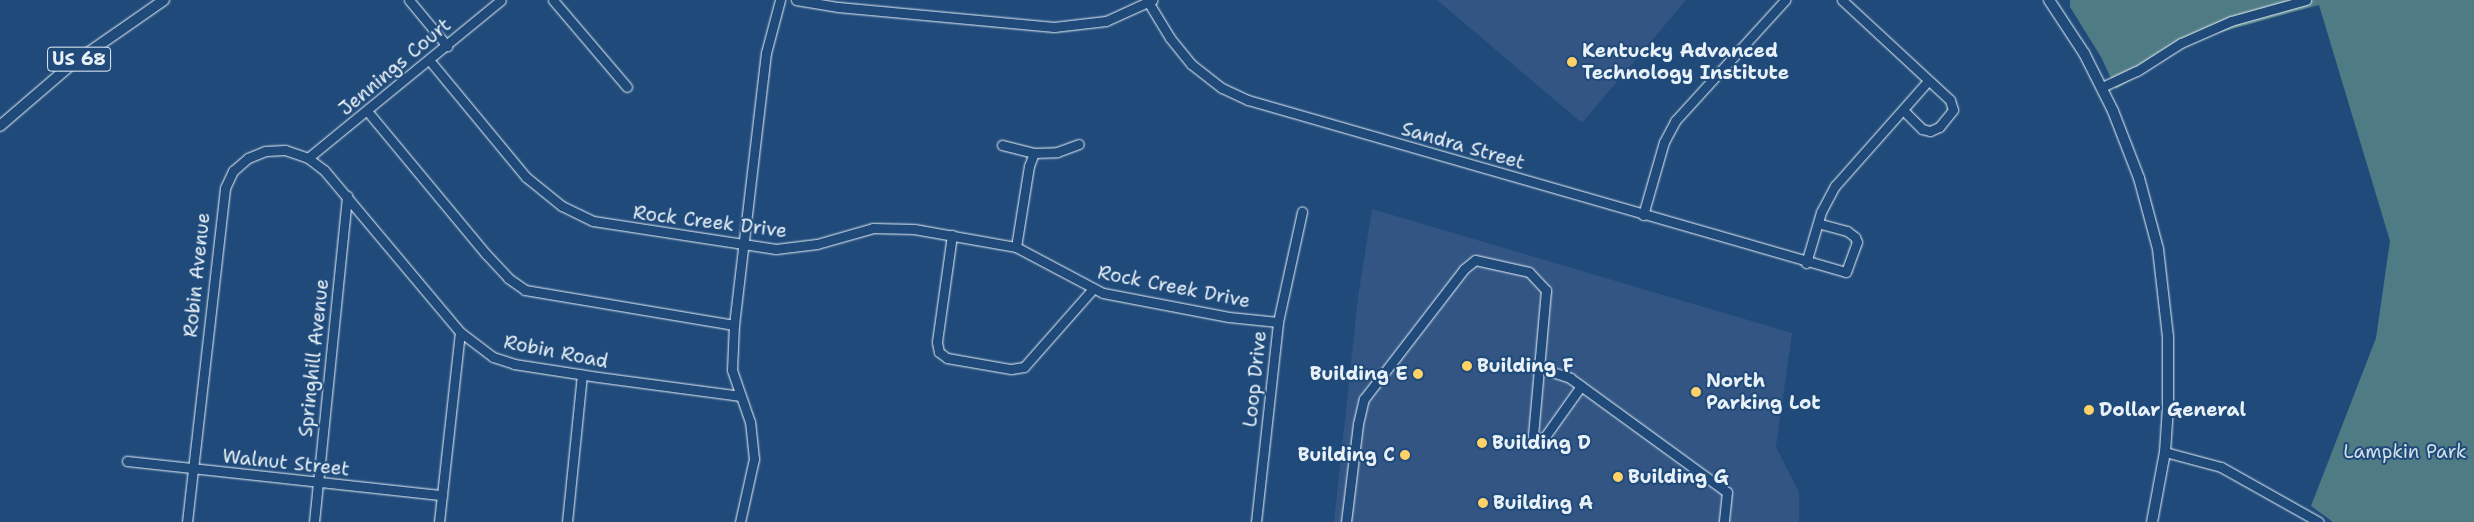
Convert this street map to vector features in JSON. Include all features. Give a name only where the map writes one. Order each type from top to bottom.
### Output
[{"type":"main road","name":"US 68","points":[[0,126],[72,64],[164,0]]},
{"type":"main road","points":[[2050,0],[2102,87],[2139,178],[2159,258],[2169,370],[2165,452],[2152,522]]},
{"type":"street","points":[[409,0],[447,46]]},
{"type":"street","name":"Jennings Court","points":[[308,158],[368,112],[501,0]]},
{"type":"street","points":[[554,0],[627,87]]},
{"type":"street","points":[[740,522],[749,493],[754,459],[750,422],[732,366],[734,325],[767,47],[780,0]]},
{"type":"street","points":[[796,0],[838,7],[1054,27],[1106,21],[1150,1]]},
{"type":"street","points":[[1643,215],[1664,142],[1675,121],[1785,0]]},
{"type":"street","points":[[1842,0],[1950,100],[1951,115],[1935,130],[1926,131],[1903,110]]},
{"type":"street","points":[[2102,87],[2137,71],[2180,43],[2230,21],[2306,0]]},
{"type":"street","name":"Sandra Street","points":[[1150,1],[1191,64],[1211,81],[1234,95],[1806,263],[1842,273],[1849,269],[1855,237],[1847,231],[1818,224]]},
{"type":"street","name":"Rock Creek Drive","points":[[430,61],[522,171],[562,206],[593,221],[742,245],[796,248],[873,228],[952,235],[1016,247],[1092,290],[1194,311],[1278,322]]},
{"type":"street","points":[[1806,263],[1818,224],[1836,186],[1928,81]]},
{"type":"street","points":[[368,112],[496,265],[525,290],[734,325]]},
{"type":"street","points":[[1002,146],[1034,152],[1057,152],[1079,144]]},
{"type":"street","name":"Robin Avenue","points":[[187,522],[224,188],[234,171],[248,158],[265,151],[285,150],[308,158],[347,196]]},
{"type":"street","points":[[1016,247],[1029,166],[1034,152]]},
{"type":"street","name":"Robin Road","points":[[347,196],[460,332],[478,348],[504,361],[741,396]]},
{"type":"street","name":"Springhill Avenue","points":[[314,522],[347,196]]},
{"type":"street","name":"Loop Drive","points":[[1256,522],[1278,322],[1302,212]]},
{"type":"street","points":[[952,235],[937,342],[939,352],[947,358],[1010,369],[1024,367],[1092,290]]},
{"type":"street","points":[[1346,522],[1358,424],[1364,399],[1464,269],[1476,260],[1529,272],[1542,285],[1547,298],[1533,435],[1535,439],[1544,438],[1581,386]]},
{"type":"street","points":[[439,522],[460,332]]},
{"type":"street","points":[[1540,368],[1561,373],[1581,386],[1727,492],[1724,522]]},
{"type":"street","points":[[567,522],[582,374]]},
{"type":"street","points":[[2165,452],[2221,467],[2319,522]]},
{"type":"street","name":"Walnut Street","points":[[126,461],[193,470],[442,495]]},
{"type":"shaded area","name":"Kentucky Advanced Technology Institute","points":[[1437,0],[1686,0],[1582,123]]},
{"type":"shaded area","points":[[1372,209],[1792,333],[1776,447],[1799,492],[1799,522],[1334,522],[1358,297]]},
{"type":"green space","name":"Lampkin Park","points":[[2070,0],[2474,0],[2474,522],[2333,522],[2311,506],[2376,338],[2390,241],[2319,5],[2196,39],[2116,89],[2101,57],[2070,7]]},
{"type":"place","name":"Kentucky Advanced Technology Institute","points":[[1572,62]]},
{"type":"place","name":"Building F","points":[[1467,366]]},
{"type":"place","name":"Building E","points":[[1418,374]]},
{"type":"place","name":"North Parking Lot","points":[[1696,392]]},
{"type":"place","name":"Dollar General","points":[[2089,410]]},
{"type":"place","name":"Building D","points":[[1482,443]]},
{"type":"place","name":"Building C","points":[[1405,455]]},
{"type":"place","name":"Building G","points":[[1618,477]]},
{"type":"place","name":"Building A","points":[[1483,503]]}]
